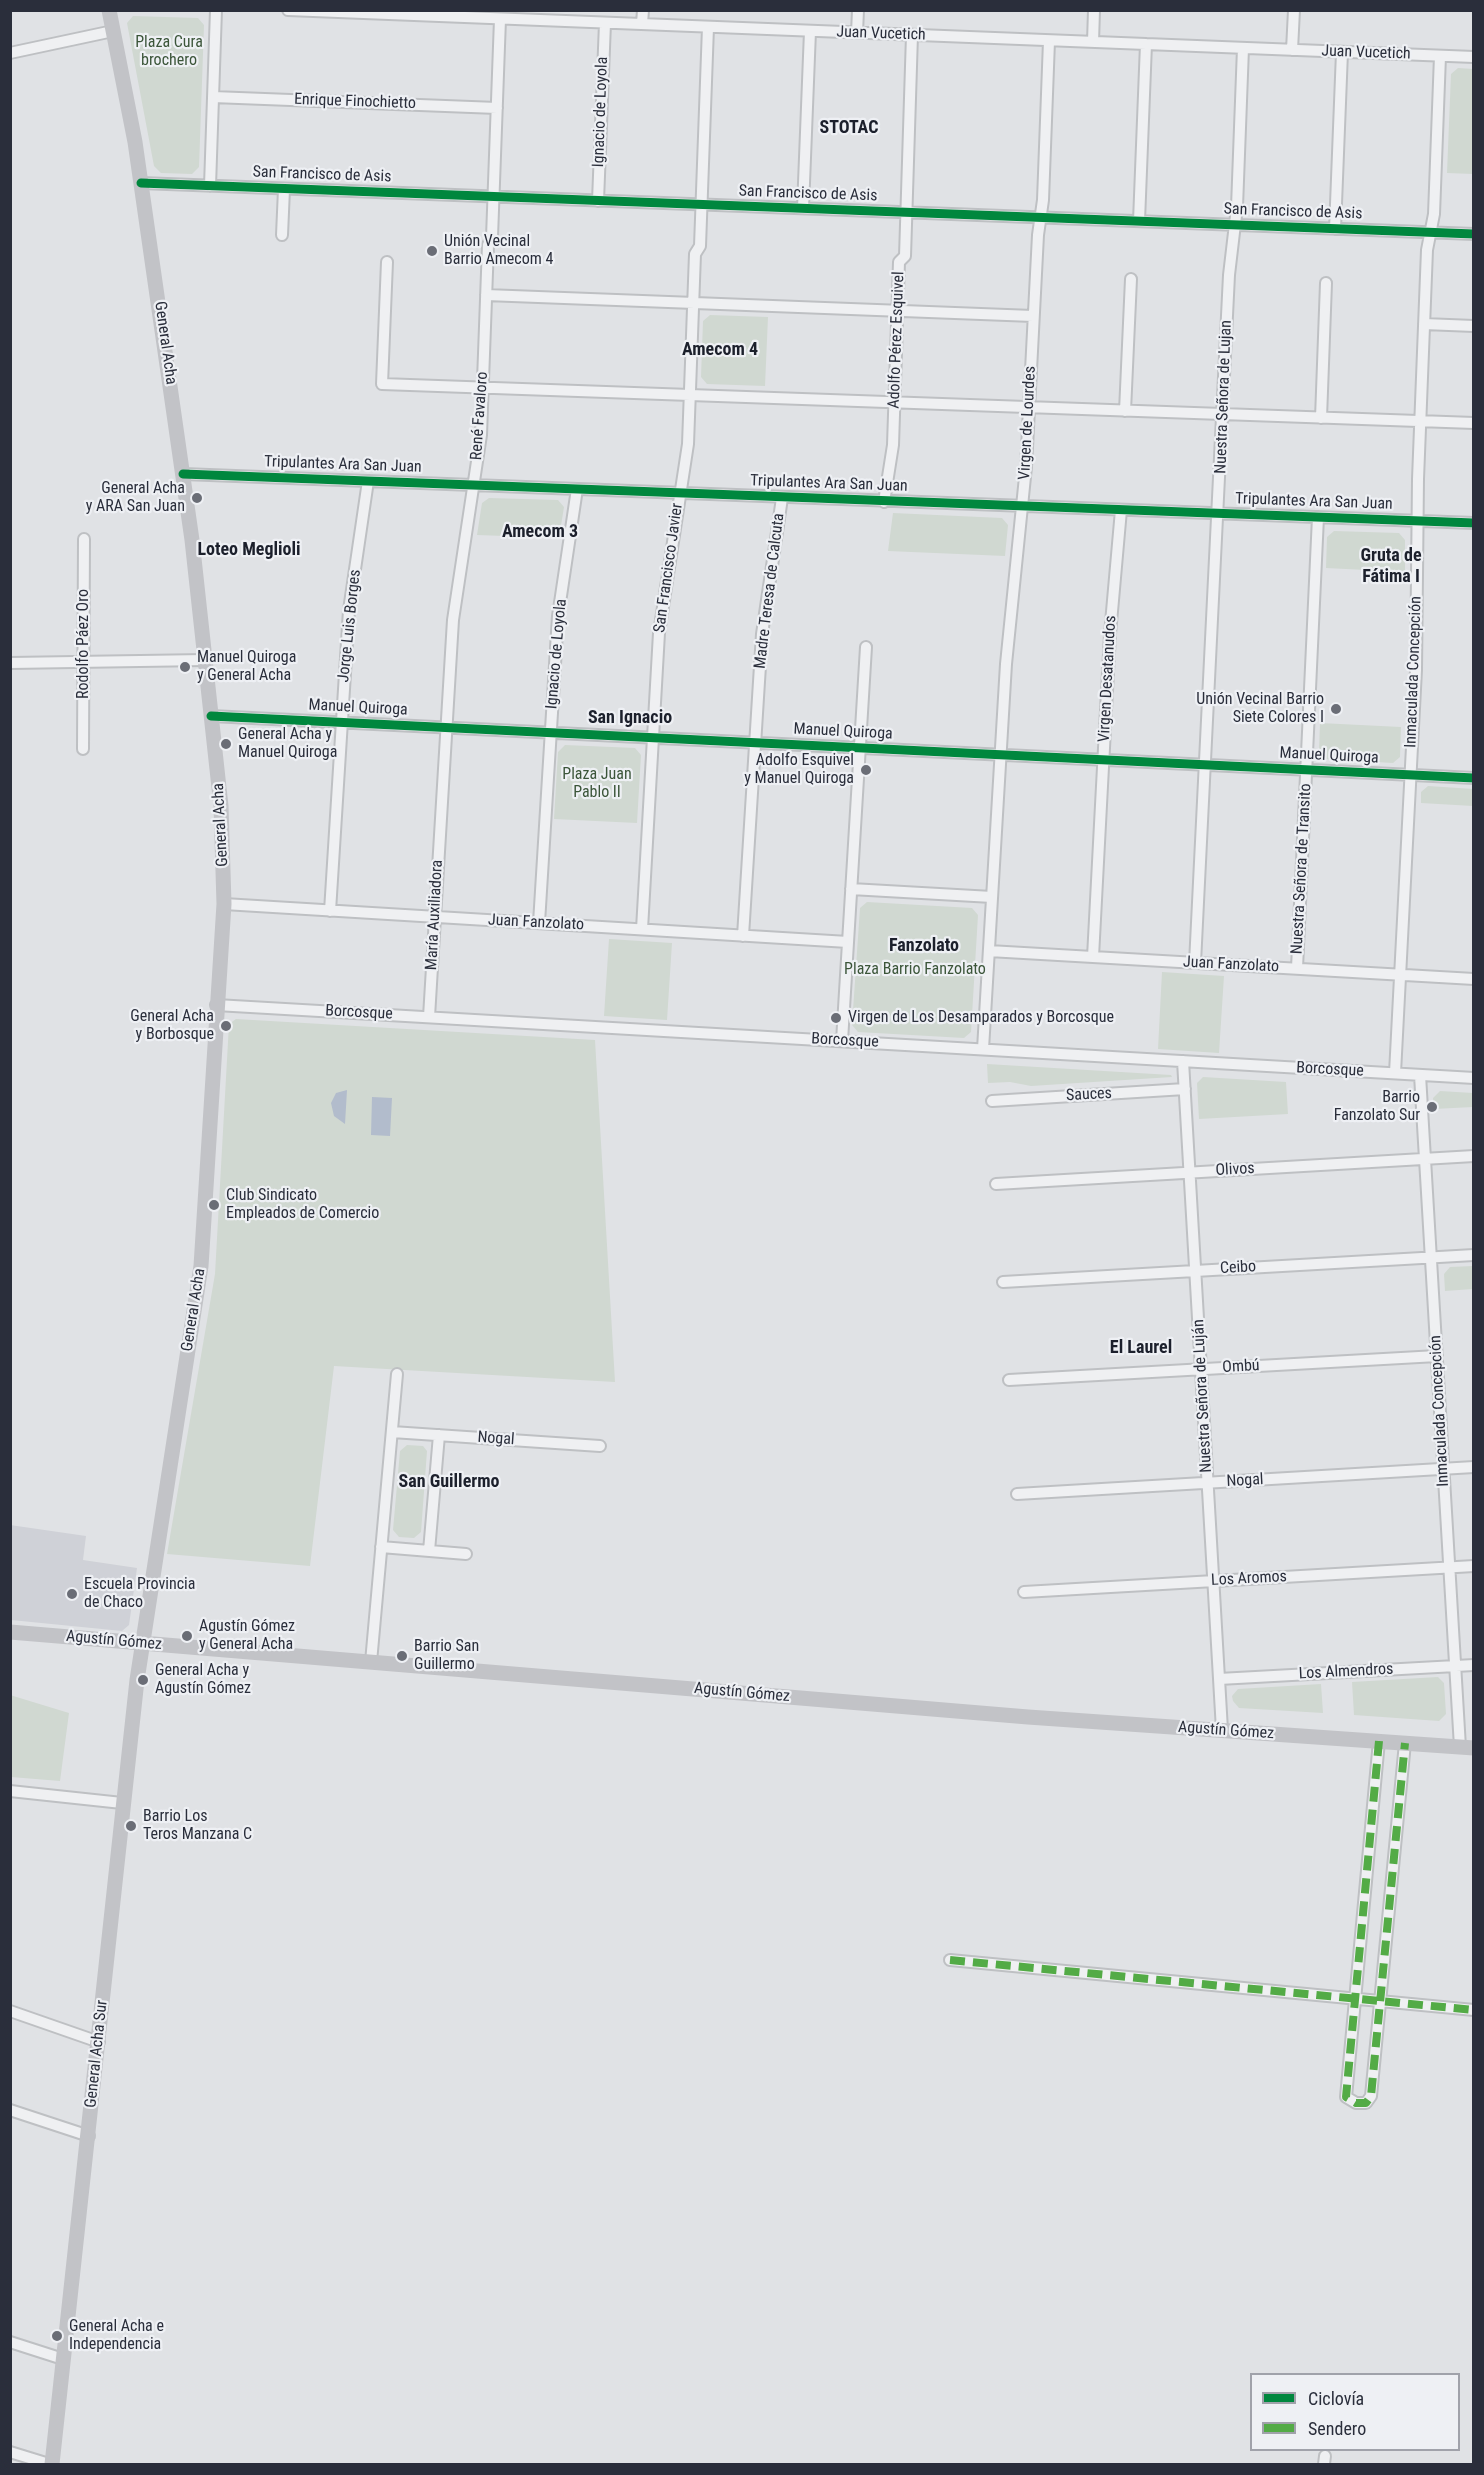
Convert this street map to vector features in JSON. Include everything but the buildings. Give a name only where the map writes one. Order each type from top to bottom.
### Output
[{"type":"main road","name":"General Acha","points":[[109,10],[141,183],[183,474],[222,817],[224,904],[201,1266],[142,1643]]},
{"type":"main road","name":"Agustín Gómez","points":[[10,1632],[1028,1717],[1466,1747]]},
{"type":"main road","name":"General Acha Sur","points":[[50,2464],[99,2042],[122,1803],[142,1643]]},
{"type":"street","points":[[210,186],[216,10]]},
{"type":"street","name":"Juan Vucetich","points":[[288,10],[432,13],[500,19],[1473,57]]},
{"type":"street","points":[[642,24],[643,10]]},
{"type":"street","points":[[857,33],[858,10]]},
{"type":"street","points":[[1094,10],[1094,42]]},
{"type":"street","points":[[1292,50],[1294,10]]},
{"type":"street","name":"René Favaloro","points":[[441,813],[453,620],[481,435],[486,295],[494,197],[500,19]]},
{"type":"street","name":"Ignacio de Loyola","points":[[598,201],[604,23]]},
{"type":"street","name":"San Francisco Javier","points":[[642,929],[659,633],[688,444],[695,254],[700,246],[708,27]]},
{"type":"street","points":[[10,53],[113,31]]},
{"type":"street","points":[[803,208],[810,31]]},
{"type":"street","name":"Adolfo Pérez Esquivel","points":[[884,502],[893,445],[900,261],[904,256],[912,35]]},
{"type":"street","name":"Virgen de Lourdes","points":[[983,1049],[1006,664],[1022,507],[1029,407],[1049,41]]},
{"type":"street","points":[[1139,221],[1146,45]]},
{"type":"street","name":"Nuestra Señora de Lujan","points":[[1195,963],[1224,414],[1229,275],[1234,225],[1243,48]]},
{"type":"street","points":[[1335,229],[1342,52]]},
{"type":"street","name":"Inmaculada Concepción","points":[[1395,1073],[1416,666],[1420,421],[1427,250],[1434,214],[1440,56]]},
{"type":"street","name":"Enrique Finochietto","points":[[213,97],[497,108]]},
{"type":"street","name":"San Francisco de Asis","points":[[141,183],[1473,234]]},
{"type":"street","points":[[282,235],[284,189]]},
{"type":"street","points":[[387,262],[382,384],[1473,423]]},
{"type":"street","points":[[1125,411],[1131,279]]},
{"type":"street","points":[[1321,418],[1326,283]]},
{"type":"street","points":[[486,295],[1033,316]]},
{"type":"street","points":[[1424,324],[1473,326]]},
{"type":"street","name":"Tripulantes Ara San Juan","points":[[183,474],[1473,523]]},
{"type":"street","name":"Jorge Luis Borges","points":[[330,911],[349,610],[368,481]]},
{"type":"street","name":"Ignacio de Loyola","points":[[539,923],[558,615],[578,489]]},
{"type":"street","name":"Madre Teresa de Calcuta","points":[[743,936],[762,633],[782,498]]},
{"type":"street","name":"Virgen Desatanudos","points":[[1093,957],[1120,510]]},
{"type":"street","name":"Nuestra Señora de Transito","points":[[1297,969],[1318,517]]},
{"type":"street","name":"Rodolfo Páez Oro","points":[[83,749],[84,539]]},
{"type":"street","points":[[842,1041],[866,647]]},
{"type":"street","points":[[10,663],[205,660]]},
{"type":"street","name":"Manuel Quiroga","points":[[211,716],[1473,778]]},
{"type":"street","name":"María Auxiliadora","points":[[429,1017],[441,813]]},
{"type":"street","points":[[851,889],[992,897]]},
{"type":"street","name":"Juan Fanzolato","points":[[224,904],[848,942]]},
{"type":"street","name":"Juan Fanzolato","points":[[989,951],[1473,979]]},
{"type":"street","name":"Borcosque","points":[[216,1005],[1473,1078]]},
{"type":"street","name":"Nuestra Señora de Luján","points":[[1183,1061],[1222,1730]]},
{"type":"street","name":"Inmaculada Concepción","points":[[1420,1075],[1455,1666],[1466,1747]]},
{"type":"street","name":"Sauces","points":[[992,1101],[1185,1089]]},
{"type":"street","name":"Olivos","points":[[996,1184],[1473,1156]]},
{"type":"street","name":"Ceibo","points":[[1003,1282],[1473,1255]]},
{"type":"street","name":"Ombú","points":[[1009,1380],[1437,1356]]},
{"type":"street","points":[[371,1662],[397,1374]]},
{"type":"street","name":"Nogal","points":[[392,1432],[600,1446]]},
{"type":"street","points":[[429,1551],[439,1435]]},
{"type":"street","name":"Nogal","points":[[1017,1494],[1473,1467]]},
{"type":"street","points":[[381,1547],[466,1554]]},
{"type":"street","name":"Los Aromos","points":[[1024,1592],[1473,1566]]},
{"type":"street","name":"Los Almendros","points":[[1219,1679],[1473,1665]]},
{"type":"street","points":[[1379,1741],[1346,2097],[1356,2103],[1366,2103],[1371,2096],[1405,1743]]},
{"type":"street","points":[[10,1791],[122,1803]]},
{"type":"street","points":[[950,1960],[1473,2010]]},
{"type":"street","points":[[10,2011],[99,2042]]},
{"type":"street","points":[[10,2110],[88,2136]]},
{"type":"street","points":[[10,2342],[63,2359]]},
{"type":"street","points":[[10,2452],[50,2464]]},
{"type":"shaded area","name":"Escuela Provincia de Chaco","points":[[10,1525],[86,1536],[83,1560],[137,1568],[129,1625],[122,1631],[11,1620]]},
{"type":"green space","name":"Plaza Cura brochero","points":[[133,16],[198,18],[204,25],[199,167],[192,174],[161,173],[154,166],[127,23]]},
{"type":"green space","points":[[1458,68],[1473,69],[1473,174],[1447,173],[1451,74]]},
{"type":"green space","points":[[710,315],[768,317],[765,386],[707,384],[701,377],[703,321]]},
{"type":"green space","points":[[489,498],[558,500],[564,507],[559,538],[477,535],[482,503]]},
{"type":"green space","points":[[893,513],[1002,518],[1008,525],[1005,556],[888,551]]},
{"type":"green space","points":[[1334,531],[1399,533],[1405,540],[1405,572],[1326,568],[1327,537]]},
{"type":"green space","points":[[1320,723],[1401,727],[1400,757],[1393,763],[1325,759],[1319,752]]},
{"type":"green space","name":"Plaza Juan Pablo II","points":[[565,745],[635,748],[641,755],[637,823],[554,819],[558,752]]},
{"type":"green space","points":[[1428,786],[1473,789],[1473,806],[1421,803],[1421,792]]},
{"type":"green space","name":"Plaza Barrio Fanzolato","points":[[867,902],[972,908],[978,915],[971,1032],[964,1038],[858,1032],[852,1025],[860,908]]},
{"type":"green space","points":[[609,939],[672,943],[667,1020],[604,1016]]},
{"type":"green space","points":[[1162,972],[1224,976],[1219,1053],[1158,1049]]},
{"type":"green space","points":[[236,1019],[595,1040],[615,1382],[334,1366],[310,1566],[167,1554],[215,1274],[229,1024]]},
{"type":"green space","points":[[987,1064],[1171,1075],[1172,1077],[1031,1086],[1010,1082],[988,1083]]},
{"type":"green space","points":[[1203,1077],[1286,1082],[1288,1114],[1199,1119],[1197,1083]]},
{"type":"green space","points":[[1440,1091],[1473,1093],[1473,1107],[1434,1109],[1433,1098]]},
{"type":"green space","points":[[1473,1266],[1473,1289],[1445,1291],[1444,1274],[1450,1267]]},
{"type":"green space","points":[[407,1445],[423,1446],[427,1451],[421,1532],[414,1538],[399,1537],[393,1530],[400,1451]]},
{"type":"green space","points":[[1438,1677],[1444,1683],[1446,1714],[1439,1721],[1354,1715],[1352,1682]]},
{"type":"green space","points":[[1321,1684],[1323,1713],[1239,1708],[1232,1696],[1238,1689]]},
{"type":"green space","points":[[10,1695],[69,1713],[60,1781],[11,1777]]},
{"type":"water","points":[[347,1090],[345,1124],[334,1116],[331,1103],[336,1093]]},
{"type":"water","points":[[372,1097],[392,1098],[390,1136],[371,1135]]},
{"type":"marked path","points":[[1379,1741],[1346,2097],[1356,2103],[1366,2103],[1371,2096],[1405,1743]]},
{"type":"marked path","points":[[950,1960],[1474,2010]]},
{"type":"cycle path","points":[[141,183],[1474,234]]},
{"type":"cycle path","points":[[183,474],[1474,523]]},
{"type":"cycle path","points":[[211,716],[1474,778]]},
{"type":"place","name":"Unión Vecinal Barrio Amecom 4","points":[[432,251]]},
{"type":"place","name":"General Acha y ARA San Juan","points":[[197,498]]},
{"type":"place","name":"Manuel Quiroga y General Acha","points":[[185,667]]},
{"type":"place","name":"Unión Vecinal Barrio Siete Colores I","points":[[1336,709]]},
{"type":"place","name":"General Acha y Manuel Quiroga","points":[[226,744]]},
{"type":"place","name":"Adolfo Esquivel y Manuel Quiroga","points":[[866,770]]},
{"type":"place","name":"Virgen de Los Desamparados y Borcosque","points":[[836,1018]]},
{"type":"place","name":"General Acha y Borbosque","points":[[226,1026]]},
{"type":"place","name":"Barrio Fanzolato Sur","points":[[1432,1107]]},
{"type":"place","name":"Club Sindicato Empleados de Comercio","points":[[214,1205]]},
{"type":"place","name":"Escuela Provincia de Chaco","points":[[72,1594]]},
{"type":"place","name":"Agustín Gómez y General Acha","points":[[187,1636]]},
{"type":"place","name":"Barrio San Guillermo","points":[[402,1656]]},
{"type":"place","name":"General Acha y Agustín Gómez","points":[[143,1680]]},
{"type":"place","name":"Barrio Los Teros Manzana C","points":[[131,1826]]},
{"type":"place","name":"General Acha e Independencia","points":[[57,2336]]},
{"type":"district","name":"STOTAC","points":[[849,128]]},
{"type":"district","name":"Amecom 4","points":[[720,350]]},
{"type":"district","name":"Amecom 3","points":[[540,532]]},
{"type":"district","name":"Loteo Meglioli","points":[[249,550]]},
{"type":"district","name":"Gruta de Fátima I","points":[[1391,566]]},
{"type":"district","name":"San Ignacio","points":[[630,718]]},
{"type":"district","name":"Fanzolato","points":[[924,946]]},
{"type":"district","name":"El Laurel","points":[[1141,1348]]},
{"type":"district","name":"San Guillermo","points":[[449,1482]]}]
